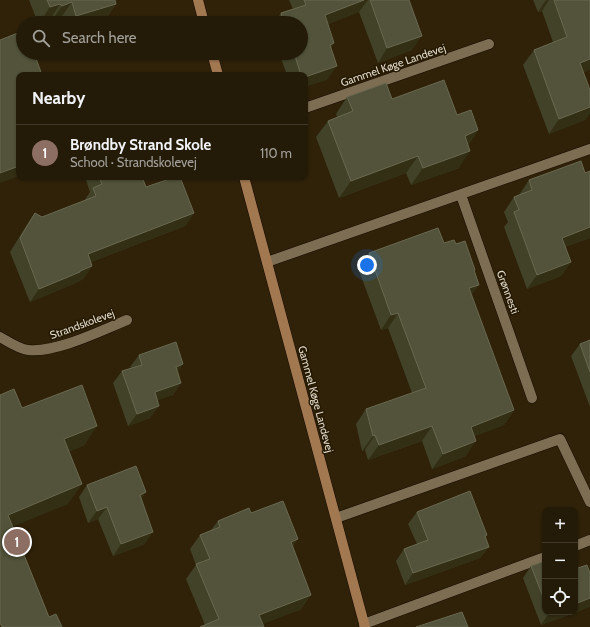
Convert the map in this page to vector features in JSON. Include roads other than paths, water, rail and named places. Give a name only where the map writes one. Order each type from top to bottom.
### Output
[{"type":"main road","points":[[198,0],[202,16]]},
{"type":"main road","points":[[214,60],[217,72]]},
{"type":"main road","name":"Gammel Køge Landevej","points":[[245,180],[365,625]]},
{"type":"street","name":"Gammel Køge Landevej","points":[[308,107],[489,44]]},
{"type":"street","points":[[267,262],[590,149]]},
{"type":"street","name":"Grønnesti","points":[[461,195],[532,398]]},
{"type":"street","name":"Strandskolevej","points":[[0,337],[26,350],[55,348],[127,320]]},
{"type":"street","points":[[336,518],[560,439],[590,502]]},
{"type":"street","points":[[578,545],[590,540]]},
{"type":"street","points":[[365,625],[542,558]]},
{"type":"place","name":"Brøndby Strand Skole","points":[[17,542]]}]
